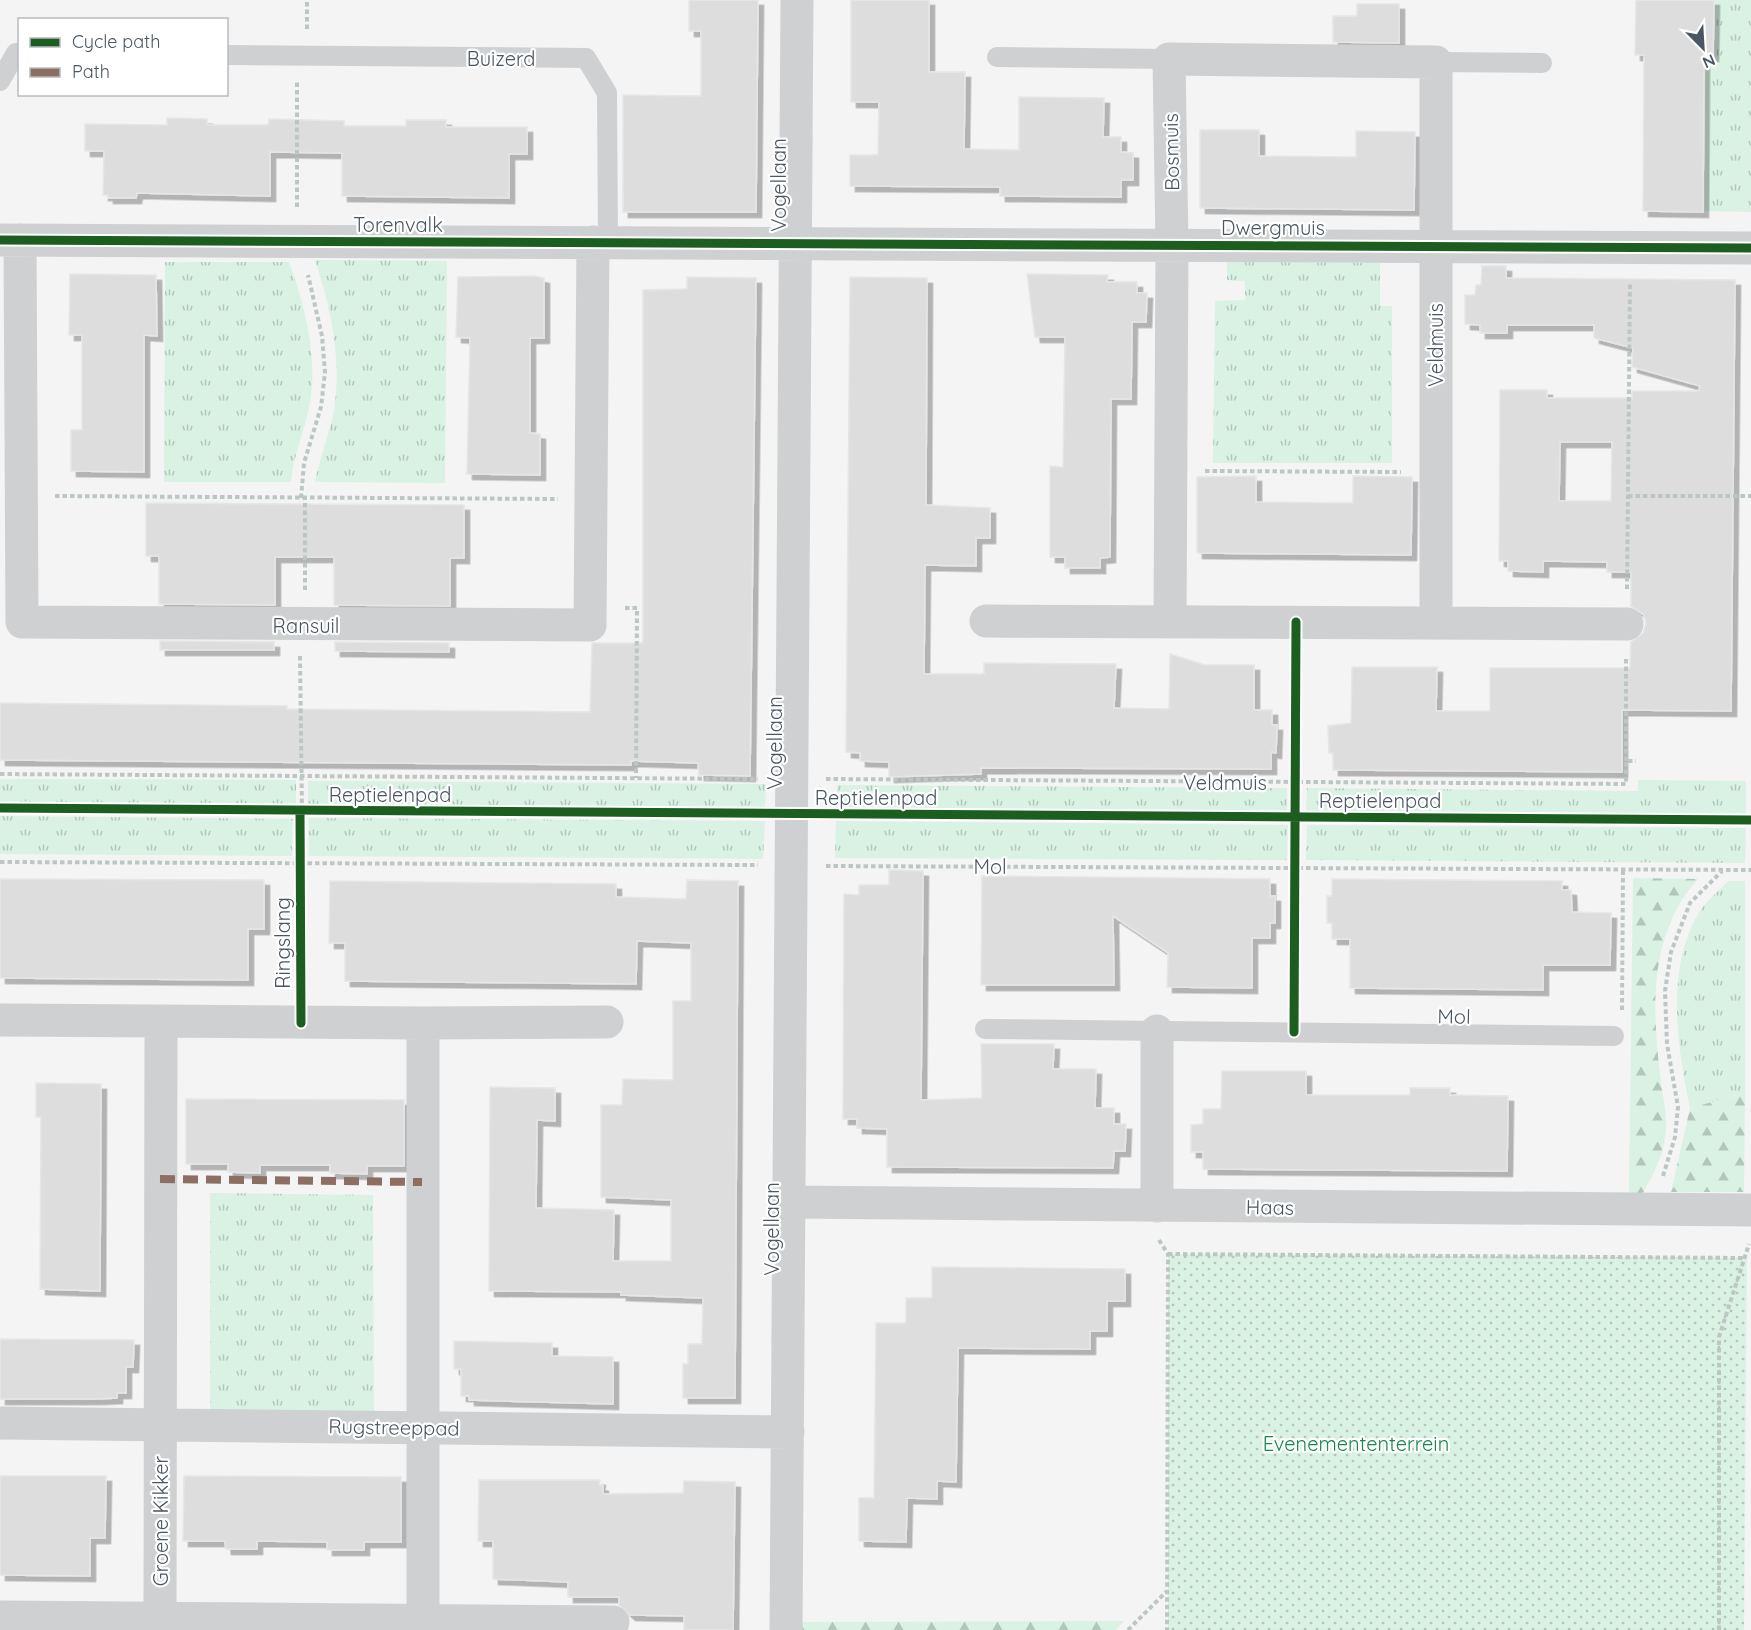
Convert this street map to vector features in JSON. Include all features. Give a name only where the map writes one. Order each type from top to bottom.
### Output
[{"type":"street","name":"Vogellaan","points":[[786,1630],[797,0]]},
{"type":"street","points":[[1169,59],[1436,62],[1435,246]]},
{"type":"street","name":"Bosmuis","points":[[1169,59],[1172,245]]},
{"type":"street","name":"Torenvalk","points":[[10,240],[795,243]]},
{"type":"street","name":"Ransuil","points":[[10,240],[21,496],[22,622],[590,625],[591,608]]},
{"type":"street","points":[[591,608],[591,499],[601,242]]},
{"type":"street","name":"Dwergmuis","points":[[795,243],[1751,248]]},
{"type":"street","points":[[1170,622],[1172,245]]},
{"type":"street","name":"Veldmuis","points":[[1435,246],[1436,623]]},
{"type":"street","points":[[986,621],[1627,624]]},
{"type":"street","points":[[0,1020],[607,1022]]},
{"type":"street","points":[[161,1021],[161,1425]]},
{"type":"street","points":[[423,1023],[423,1620]]},
{"type":"street","points":[[1148,1206],[1157,1031]]},
{"type":"street","name":"Haas","points":[[789,1202],[1751,1210]]},
{"type":"street","name":"Rugstreeppad","points":[[0,1423],[788,1432]]},
{"type":"street","name":"Groene Kikker","points":[[160,1618],[161,1425]]},
{"type":"street","points":[[0,1617],[613,1622]]},
{"type":"lane","points":[[0,81],[16,53],[18,54]]},
{"type":"lane","name":"Buizerd","points":[[228,55],[586,58],[607,93],[601,242]]},
{"type":"lane","points":[[996,57],[1169,59]]},
{"type":"lane","points":[[1436,62],[1542,63]]},
{"type":"lane","name":"Mol","points":[[986,1029],[1614,1036]]},
{"type":"path","points":[[297,56],[296,241],[314,291],[322,336],[325,372],[321,407],[304,463],[300,821]]},
{"type":"path","points":[[1630,247],[1626,761],[1636,760]]},
{"type":"path","points":[[1171,471],[1436,472]]},
{"type":"path","points":[[21,496],[591,499]]},
{"type":"path","points":[[1628,496],[1751,496]]},
{"type":"path","points":[[0,774],[636,778],[637,608],[591,608]]},
{"type":"path","points":[[1296,771],[1296,794]]},
{"type":"path","points":[[0,862],[791,866]]},
{"type":"path","points":[[1297,863],[1297,880]]},
{"type":"path","points":[[1614,1036],[1622,1025],[1623,870]]},
{"type":"path","points":[[1648,1210],[1666,1170],[1675,1137],[1678,1107],[1667,1044],[1665,991],[1671,952],[1690,903],[1723,870]]},
{"type":"path","points":[[1148,1206],[1168,1254],[1167,1630]]},
{"type":"path","points":[[1719,1630],[1719,1337],[1751,1238]]},
{"type":"path","points":[[1168,1254],[1744,1258]]},
{"type":"path","points":[[1128,1630],[1167,1591]]},
{"type":"green space","points":[[1715,0],[1751,0],[1751,212],[1705,211],[1706,57],[1715,57]]},
{"type":"green space","points":[[315,260],[447,261],[445,483],[315,482],[334,410],[337,372],[334,334]]},
{"type":"green space","points":[[165,262],[289,262],[309,333],[312,371],[309,407],[291,482],[164,482]]},
{"type":"green space","points":[[1227,262],[1380,263],[1380,306],[1392,306],[1392,463],[1213,463],[1215,301],[1245,300],[1245,281],[1227,280]]},
{"type":"green space","points":[[0,779],[296,780],[296,805],[0,803]]},
{"type":"green space","points":[[1638,780],[1746,781],[1746,814],[1306,812],[1307,788],[1638,791]]},
{"type":"green space","points":[[308,781],[766,784],[765,809],[308,806]]},
{"type":"green space","points":[[837,785],[1287,788],[1287,811],[836,809]]},
{"type":"green space","points":[[0,816],[293,819],[292,856],[0,854]]},
{"type":"green space","points":[[309,818],[765,821],[763,859],[309,856]]},
{"type":"green space","points":[[836,821],[1288,825],[1287,860],[835,858]]},
{"type":"green space","points":[[1307,825],[1746,828],[1745,863],[1306,860]]},
{"type":"green space","points":[[1633,878],[1698,879],[1682,900],[1670,923],[1662,946],[1658,971],[1656,1022],[1666,1130],[1664,1145],[1654,1173],[1643,1193],[1629,1193]]},
{"type":"green space","points":[[1728,881],[1745,881],[1745,1093],[1690,1108],[1678,1034],[1678,982],[1682,957],[1689,933],[1700,911]]},
{"type":"green space","points":[[1745,1093],[1744,1192],[1671,1192],[1690,1108]]},
{"type":"green space","points":[[210,1193],[373,1195],[374,1414],[210,1412]]},
{"type":"green space","name":"Evenemententerrein","points":[[1168,1254],[1747,1258],[1744,1630],[1168,1630]]},
{"type":"green space","points":[[1125,1621],[1115,1630],[797,1630],[798,1622]]},
{"type":"building","points":[[689,0],[758,0],[756,212],[623,212],[623,95],[701,96],[701,31],[689,31]]},
{"type":"building","points":[[851,0],[929,0],[929,72],[965,72],[964,149],[1019,150],[1019,97],[1104,98],[1103,137],[1121,137],[1121,152],[1133,153],[1133,180],[1121,180],[1121,197],[1000,196],[1000,187],[850,186],[850,155],[878,155],[879,102],[851,102]]},
{"type":"building","points":[[1636,0],[1714,0],[1713,56],[1704,56],[1703,212],[1643,211],[1644,55],[1635,55]]},
{"type":"building","points":[[1357,4],[1399,4],[1399,43],[1333,42],[1333,16],[1357,16]]},
{"type":"building","points":[[167,118],[207,119],[207,125],[268,125],[269,119],[344,121],[344,126],[406,126],[406,120],[446,120],[446,127],[527,127],[527,154],[509,154],[509,198],[342,196],[342,153],[270,152],[270,196],[137,193],[136,198],[108,198],[108,195],[103,195],[104,151],[85,151],[85,124],[167,125]]},
{"type":"building","points":[[1200,130],[1259,130],[1259,156],[1356,157],[1356,131],[1415,132],[1414,210],[1200,208]]},
{"type":"building","points":[[1482,266],[1506,266],[1506,278],[1735,280],[1731,711],[1622,710],[1622,772],[1333,770],[1333,753],[1329,753],[1328,726],[1351,723],[1352,667],[1437,667],[1436,711],[1490,711],[1490,668],[1630,668],[1631,642],[1643,633],[1646,624],[1644,615],[1631,606],[1631,572],[1607,572],[1607,562],[1543,561],[1543,572],[1508,571],[1508,561],[1499,561],[1500,390],[1547,390],[1547,398],[1632,398],[1632,391],[1699,391],[1700,386],[1632,367],[1633,348],[1594,338],[1594,325],[1507,325],[1507,333],[1480,333],[1480,325],[1465,324],[1465,295],[1475,295],[1476,285],[1481,285]],"holes":[[[1560,442],[1612,442],[1611,501],[1559,501]]]},
{"type":"building","points":[[70,274],[156,275],[157,336],[144,335],[144,472],[71,471],[71,430],[82,430],[82,335],[69,335]]},
{"type":"building","points":[[1027,274],[1108,275],[1107,282],[1137,282],[1137,293],[1147,293],[1146,322],[1132,322],[1131,399],[1111,399],[1110,557],[1100,558],[1100,568],[1065,568],[1065,557],[1050,557],[1050,466],[1063,467],[1065,337],[1035,337]]},
{"type":"building","points":[[534,276],[544,278],[544,338],[530,338],[530,433],[540,434],[540,475],[467,474],[470,338],[456,337],[458,277]]},
{"type":"building","points":[[687,277],[756,278],[750,776],[699,775],[698,763],[631,761],[631,765],[0,760],[0,703],[590,712],[592,643],[643,643],[643,290],[687,289]]},
{"type":"building","points":[[850,277],[927,278],[926,505],[990,508],[990,538],[976,538],[976,566],[925,565],[924,674],[984,674],[984,663],[1116,664],[1114,708],[1169,709],[1170,654],[1205,665],[1254,665],[1254,710],[1272,710],[1272,725],[1277,725],[1276,753],[1271,752],[1271,769],[981,768],[981,774],[889,777],[889,762],[860,761],[860,753],[846,752]]},
{"type":"building","points":[[1256,476],[1256,502],[1353,503],[1353,476],[1412,477],[1411,555],[1197,553],[1197,477]]},
{"type":"building","points":[[146,503],[464,505],[464,558],[450,558],[450,606],[334,605],[334,557],[275,557],[275,605],[159,604],[159,556],[146,556]]},
{"type":"building","points":[[160,641],[274,642],[274,650],[160,650]]},
{"type":"building","points":[[335,642],[449,643],[449,652],[335,651]]},
{"type":"building","points":[[889,870],[923,871],[921,1100],[982,1098],[981,1044],[1054,1044],[1053,1069],[1096,1069],[1095,1108],[1114,1108],[1114,1124],[1126,1124],[1125,1151],[1114,1151],[1113,1168],[887,1167],[887,1129],[857,1128],[857,1119],[843,1119],[844,894],[859,895],[859,885],[889,885]]},
{"type":"building","points":[[982,876],[1270,879],[1270,896],[1275,896],[1275,923],[1270,923],[1270,938],[1252,938],[1252,988],[1167,987],[1168,953],[1113,916],[1114,985],[981,985]]},
{"type":"building","points":[[0,879],[264,880],[264,929],[248,929],[248,980],[0,978]]},
{"type":"building","points":[[1332,879],[1562,881],[1562,890],[1571,890],[1572,912],[1611,913],[1610,965],[1543,965],[1543,990],[1350,988],[1350,939],[1332,939],[1332,923],[1327,923],[1327,896],[1332,896]]},
{"type":"building","points":[[687,880],[738,881],[735,1398],[683,1398],[683,1364],[688,1364],[688,1344],[702,1344],[703,1298],[621,1295],[621,1292],[489,1291],[490,1087],[555,1088],[555,1121],[537,1120],[536,1208],[614,1210],[613,1261],[671,1261],[671,1200],[601,1197],[601,1105],[622,1105],[623,1079],[673,1080],[673,1001],[691,1001],[691,943],[637,941],[636,984],[345,981],[345,943],[329,943],[330,881],[616,884],[616,897],[686,899]]},
{"type":"building","points":[[1222,1071],[1306,1071],[1306,1095],[1410,1095],[1410,1088],[1450,1088],[1450,1095],[1508,1096],[1507,1171],[1203,1169],[1203,1152],[1191,1152],[1191,1125],[1203,1124],[1203,1109],[1221,1109]]},
{"type":"building","points":[[36,1083],[101,1084],[100,1291],[40,1289],[41,1117],[36,1117]]},
{"type":"building","points":[[186,1099],[404,1100],[404,1166],[367,1166],[367,1174],[330,1173],[330,1165],[260,1165],[260,1173],[228,1172],[228,1164],[186,1164]]},
{"type":"building","points":[[932,1267],[1125,1269],[1125,1301],[1107,1301],[1107,1331],[1090,1331],[1090,1349],[958,1348],[956,1482],[937,1481],[937,1499],[907,1498],[906,1542],[859,1541],[859,1498],[874,1498],[876,1323],[906,1323],[906,1298],[932,1298]]},
{"type":"building","points":[[0,1339],[134,1340],[133,1367],[126,1367],[126,1393],[117,1393],[117,1398],[96,1399],[0,1399]]},
{"type":"building","points":[[454,1341],[552,1343],[552,1356],[613,1357],[613,1404],[469,1400],[469,1396],[461,1396],[461,1369],[454,1369]]},
{"type":"building","points":[[0,1476],[106,1476],[105,1538],[90,1538],[90,1576],[0,1575]]},
{"type":"building","points":[[184,1476],[401,1477],[401,1542],[364,1542],[364,1550],[327,1550],[327,1542],[257,1541],[257,1549],[226,1549],[225,1541],[183,1541]]},
{"type":"building","points":[[479,1480],[600,1480],[599,1485],[603,1486],[603,1494],[683,1493],[684,1481],[735,1482],[733,1630],[684,1630],[684,1616],[630,1615],[619,1605],[619,1597],[568,1597],[568,1582],[493,1579],[493,1541],[478,1541]]},
{"type":"marked path","points":[[160,1179],[422,1182]]},
{"type":"cycle path","points":[[0,240],[1751,248]]},
{"type":"cycle path","points":[[1294,1032],[1296,622]]},
{"type":"cycle path","name":"Reptielenpad","points":[[0,808],[1751,820]]},
{"type":"cycle path","name":"Ringslang","points":[[300,811],[301,1023]]}]
